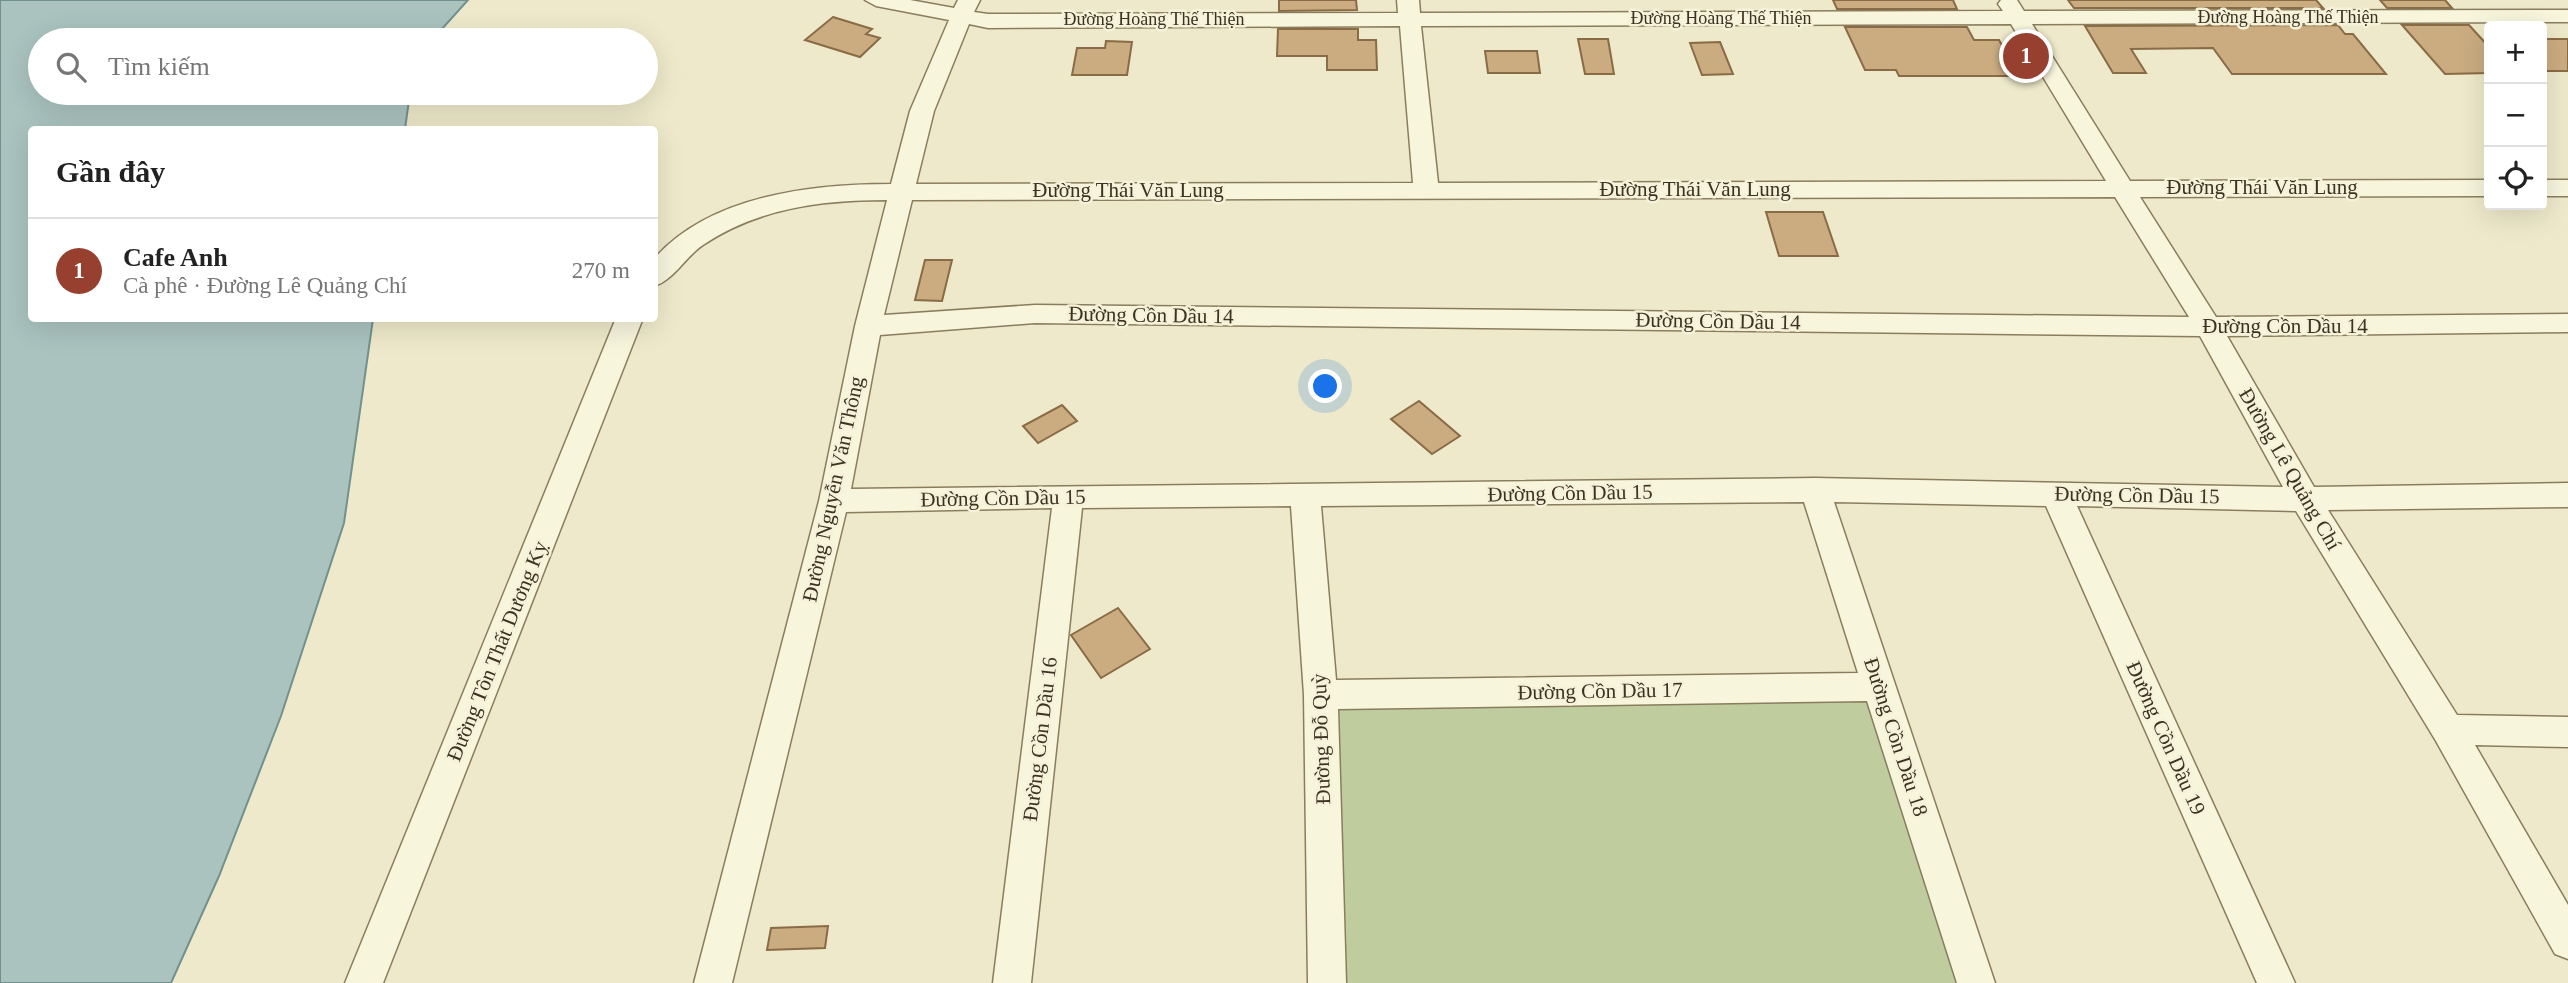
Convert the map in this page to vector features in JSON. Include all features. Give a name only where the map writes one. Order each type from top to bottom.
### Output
[{"type":"street","name":"Đường Hoàng Thế Thiện","points":[[876,0],[965,9],[988,21],[1409,9],[2012,9],[2568,16]]},
{"type":"street","points":[[2563,0],[2568,5]]},
{"type":"street","name":"Đường Nguyễn Văn Thông","points":[[713,983],[834,501],[868,326],[902,191],[926,99],[965,9]]},
{"type":"street","points":[[1409,9],[1426,190]]},
{"type":"street","name":"Đường Lê Quảng Chí","points":[[2012,9],[2208,327],[2305,499],[2448,730],[2568,941]]},
{"type":"street","name":"Đường Thái Văn Lung","points":[[902,191],[2484,188]]},
{"type":"street","points":[[658,271],[664,263],[710,228],[780,201],[837,192],[902,191]]},
{"type":"street","name":"Đường Cồn Dầu 14","points":[[868,326],[1035,314],[2208,327],[2568,323]]},
{"type":"street","name":"Đường Tôn Thất Dương Kỵ","points":[[364,983],[628,322]]},
{"type":"street","name":"Đường Cồn Dầu 15","points":[[834,501],[1068,496],[1815,490],[2305,499],[2568,495]]},
{"type":"street","name":"Đường Cồn Dầu 18","points":[[1815,490],[1976,983]]},
{"type":"street","name":"Đường Cồn Dầu 19","points":[[2056,494],[2276,983]]},
{"type":"street","name":"Đường Cồn Dầu 16","points":[[1012,983],[1068,496]]},
{"type":"street","name":"Đường Đỗ Quỳ","points":[[1305,496],[1321,695],[1326,983]]},
{"type":"street","name":"Đường Cồn Dầu 17","points":[[1321,695],[1879,687]]},
{"type":"street","points":[[2448,730],[2568,732]]},
{"type":"green space","points":[[1879,687],[1976,983],[1327,983],[1321,695]]},
{"type":"water","points":[[0,0],[468,0],[443,28],[28,28],[28,105],[408,105],[405,126],[28,126],[28,322],[373,322],[344,523],[281,716],[219,876],[171,983],[0,983]]},
{"type":"building","points":[[1279,0],[1356,0],[1357,10],[1279,11]]},
{"type":"building","points":[[1833,0],[1953,0],[1957,9],[1837,9]]},
{"type":"building","points":[[2068,0],[2316,0],[2323,8],[2074,8]]},
{"type":"building","points":[[2380,0],[2445,0],[2452,8],[2387,8]]},
{"type":"building","points":[[833,17],[872,29],[866,34],[880,38],[860,57],[805,40]]},
{"type":"building","points":[[2338,25],[2345,34],[2353,34],[2386,74],[2232,74],[2213,48],[2131,49],[2146,73],[2113,73],[2085,26]]},
{"type":"building","points":[[2402,25],[2469,25],[2484,42],[2484,73],[2445,74]]},
{"type":"building","points":[[1845,27],[1967,27],[1974,40],[1999,40],[2019,76],[1899,76],[1896,70],[1865,70]]},
{"type":"building","points":[[1278,29],[1358,29],[1358,40],[1376,40],[1377,70],[1327,70],[1327,56],[1277,56]]},
{"type":"building","points":[[1578,39],[1608,39],[1614,74],[1585,74]]},
{"type":"building","points":[[2547,39],[2568,39],[2568,71],[2547,71]]},
{"type":"building","points":[[1106,41],[1132,42],[1127,75],[1072,75],[1077,48],[1105,48]]},
{"type":"building","points":[[1720,42],[1733,74],[1702,75],[1690,43]]},
{"type":"building","points":[[1485,51],[1537,51],[1540,73],[1488,73]]},
{"type":"building","points":[[1766,212],[1823,212],[1838,256],[1779,256]]},
{"type":"building","points":[[925,260],[952,260],[942,301],[915,300]]},
{"type":"building","points":[[1419,401],[1460,436],[1432,454],[1391,419]]},
{"type":"building","points":[[1062,405],[1077,421],[1038,443],[1023,426]]},
{"type":"building","points":[[1118,608],[1150,649],[1101,678],[1071,635]]},
{"type":"building","points":[[828,926],[825,948],[767,950],[771,928]]},
{"type":"place","name":"Cafe Anh","points":[[2026,56]]}]
